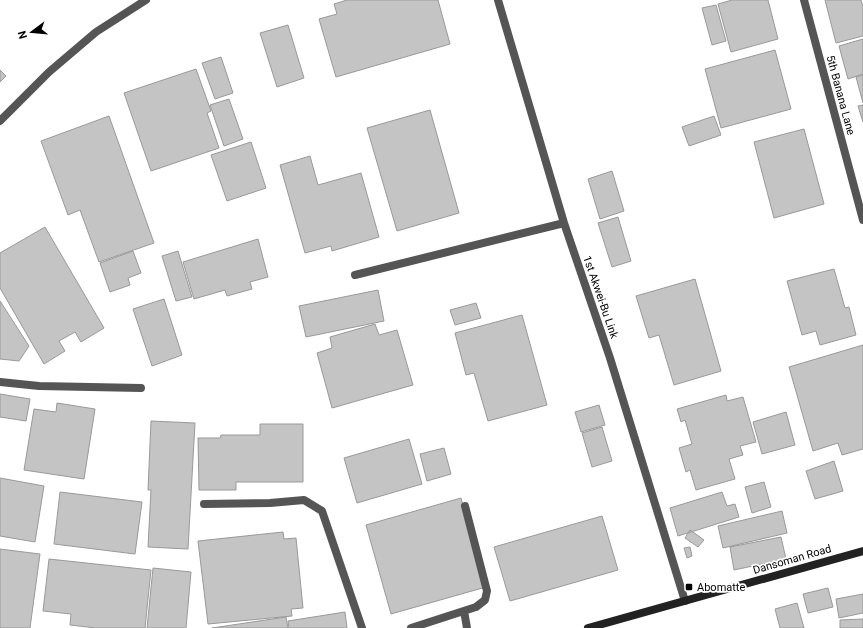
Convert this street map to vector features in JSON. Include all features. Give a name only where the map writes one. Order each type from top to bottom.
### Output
[{"type":"main road","name":"Dansoman Road","points":[[588,628],[863,551]]},
{"type":"street","points":[[0,121],[49,72],[96,32],[146,0]]},
{"type":"street","name":"1st Akwei-Bu Link","points":[[498,0],[564,223],[610,358],[685,601]]},
{"type":"street","name":"5th Banana Lane","points":[[804,0],[863,220]]},
{"type":"street","points":[[355,275],[564,223]]},
{"type":"street","points":[[0,382],[39,386],[141,388]]},
{"type":"street","points":[[204,504],[270,503],[304,500],[322,511],[362,628]]},
{"type":"street","points":[[411,628],[476,607],[485,600],[487,591],[465,506]]},
{"type":"street","points":[[464,611],[467,628]]},
{"type":"building","points":[[347,0],[438,0],[450,44],[336,77],[319,19],[337,14],[334,4]]},
{"type":"building","points":[[732,0],[768,0],[778,39],[731,52],[718,4]]},
{"type":"building","points":[[825,0],[861,0],[863,7],[863,36],[836,43]]},
{"type":"building","points":[[716,5],[726,41],[712,45],[702,8]]},
{"type":"building","points":[[288,25],[304,78],[277,87],[260,33]]},
{"type":"building","points":[[863,39],[863,74],[848,79],[839,46]]},
{"type":"building","points":[[775,50],[791,109],[721,128],[705,69]]},
{"type":"building","points":[[221,57],[233,93],[215,99],[202,63]]},
{"type":"building","points":[[196,69],[211,111],[207,113],[219,148],[151,171],[124,93]]},
{"type":"building","points":[[0,70],[6,76],[0,82]]},
{"type":"building","points":[[863,75],[863,103],[856,77]]},
{"type":"building","points":[[229,99],[243,139],[224,146],[210,105]]},
{"type":"building","points":[[863,105],[863,122],[858,106]]},
{"type":"building","points":[[430,110],[459,213],[397,231],[367,128]]},
{"type":"building","points":[[109,116],[154,243],[99,262],[80,210],[68,215],[41,141]]},
{"type":"building","points":[[714,116],[721,135],[689,146],[682,127]]},
{"type":"building","points":[[804,129],[824,204],[774,218],[754,142]]},
{"type":"building","points":[[251,142],[266,188],[227,201],[211,155]]},
{"type":"building","points":[[310,156],[318,185],[361,173],[379,237],[332,251],[331,246],[305,253],[280,165]]},
{"type":"building","points":[[612,171],[624,211],[600,219],[588,179]]},
{"type":"building","points":[[618,217],[631,261],[612,267],[598,223]]},
{"type":"building","points":[[45,227],[104,328],[81,342],[75,332],[59,341],[65,351],[44,364],[0,288],[0,253]]},
{"type":"building","points":[[258,239],[268,277],[250,282],[252,289],[227,296],[225,290],[194,299],[183,262]]},
{"type":"building","points":[[133,251],[141,273],[128,278],[130,285],[110,292],[100,263]]},
{"type":"building","points":[[178,251],[192,297],[176,301],[162,256]]},
{"type":"building","points":[[834,269],[845,308],[849,307],[856,335],[820,345],[816,331],[802,335],[787,281]]},
{"type":"building","points":[[695,279],[721,371],[674,385],[659,335],[649,338],[636,296]]},
{"type":"building","points":[[378,290],[384,321],[306,337],[299,306]]},
{"type":"building","points":[[164,299],[182,355],[152,366],[133,309]]},
{"type":"building","points":[[0,301],[29,346],[19,361],[0,359]]},
{"type":"building","points":[[476,303],[481,318],[455,325],[450,310]]},
{"type":"building","points":[[522,315],[547,405],[488,421],[474,373],[466,375],[455,333]]},
{"type":"building","points":[[375,324],[379,335],[397,330],[413,385],[332,408],[317,353],[332,348],[330,337]]},
{"type":"building","points":[[863,345],[863,449],[842,455],[838,443],[813,451],[789,367]]},
{"type":"building","points":[[0,394],[30,399],[26,421],[0,417]]},
{"type":"building","points":[[726,395],[727,401],[743,397],[756,442],[740,446],[743,455],[729,459],[735,479],[696,490],[690,470],[686,472],[679,448],[692,444],[685,420],[681,422],[677,409]]},
{"type":"building","points":[[57,403],[95,409],[84,479],[24,470],[34,409],[56,412]]},
{"type":"building","points":[[599,405],[605,425],[581,432],[575,412]]},
{"type":"building","points":[[786,412],[795,445],[762,454],[753,422]]},
{"type":"building","points":[[151,421],[195,423],[188,549],[148,547],[151,490],[148,490]]},
{"type":"building","points":[[260,424],[303,424],[303,482],[236,482],[236,490],[199,490],[198,438],[220,438],[221,435],[260,435]]},
{"type":"building","points":[[602,427],[612,461],[592,467],[582,433]]},
{"type":"building","points":[[409,439],[422,484],[357,503],[344,458]]},
{"type":"building","points":[[444,448],[451,474],[427,481],[420,454]]},
{"type":"building","points":[[834,461],[843,491],[815,499],[806,471]]},
{"type":"building","points":[[0,478],[44,486],[35,542],[0,536]]},
{"type":"building","points":[[764,482],[771,507],[752,513],[745,487]]},
{"type":"building","points":[[60,492],[142,502],[135,554],[54,544]]},
{"type":"building","points":[[722,492],[727,506],[735,504],[739,517],[678,536],[670,508]]},
{"type":"building","points":[[461,498],[486,587],[391,614],[366,525]]},
{"type":"building","points":[[782,511],[787,533],[723,548],[718,526]]},
{"type":"building","points":[[602,516],[618,570],[510,601],[494,547]]},
{"type":"building","points":[[690,530],[704,540],[698,547],[685,538]]},
{"type":"building","points":[[283,532],[284,539],[296,538],[303,608],[291,609],[292,616],[208,624],[198,541]]},
{"type":"building","points":[[781,537],[786,559],[734,570],[730,547]]},
{"type":"building","points":[[690,547],[692,556],[687,558],[684,548]]},
{"type":"building","points":[[0,549],[40,554],[30,628],[0,628]]},
{"type":"building","points":[[49,559],[151,570],[145,628],[96,628],[70,625],[71,614],[43,611]]},
{"type":"building","points":[[153,568],[191,572],[186,628],[147,628]]},
{"type":"building","points":[[828,588],[833,607],[808,613],[803,594]]},
{"type":"building","points":[[863,594],[863,613],[839,618],[836,599]]},
{"type":"building","points":[[797,603],[804,628],[780,628],[775,609]]},
{"type":"building","points":[[345,612],[347,628],[289,628],[288,621]]},
{"type":"building","points":[[286,617],[288,628],[212,628]]},
{"type":"building","points":[[863,619],[863,628],[840,628],[840,620]]},
{"type":"place","name":"Abomatte","points":[[689,587]]}]
